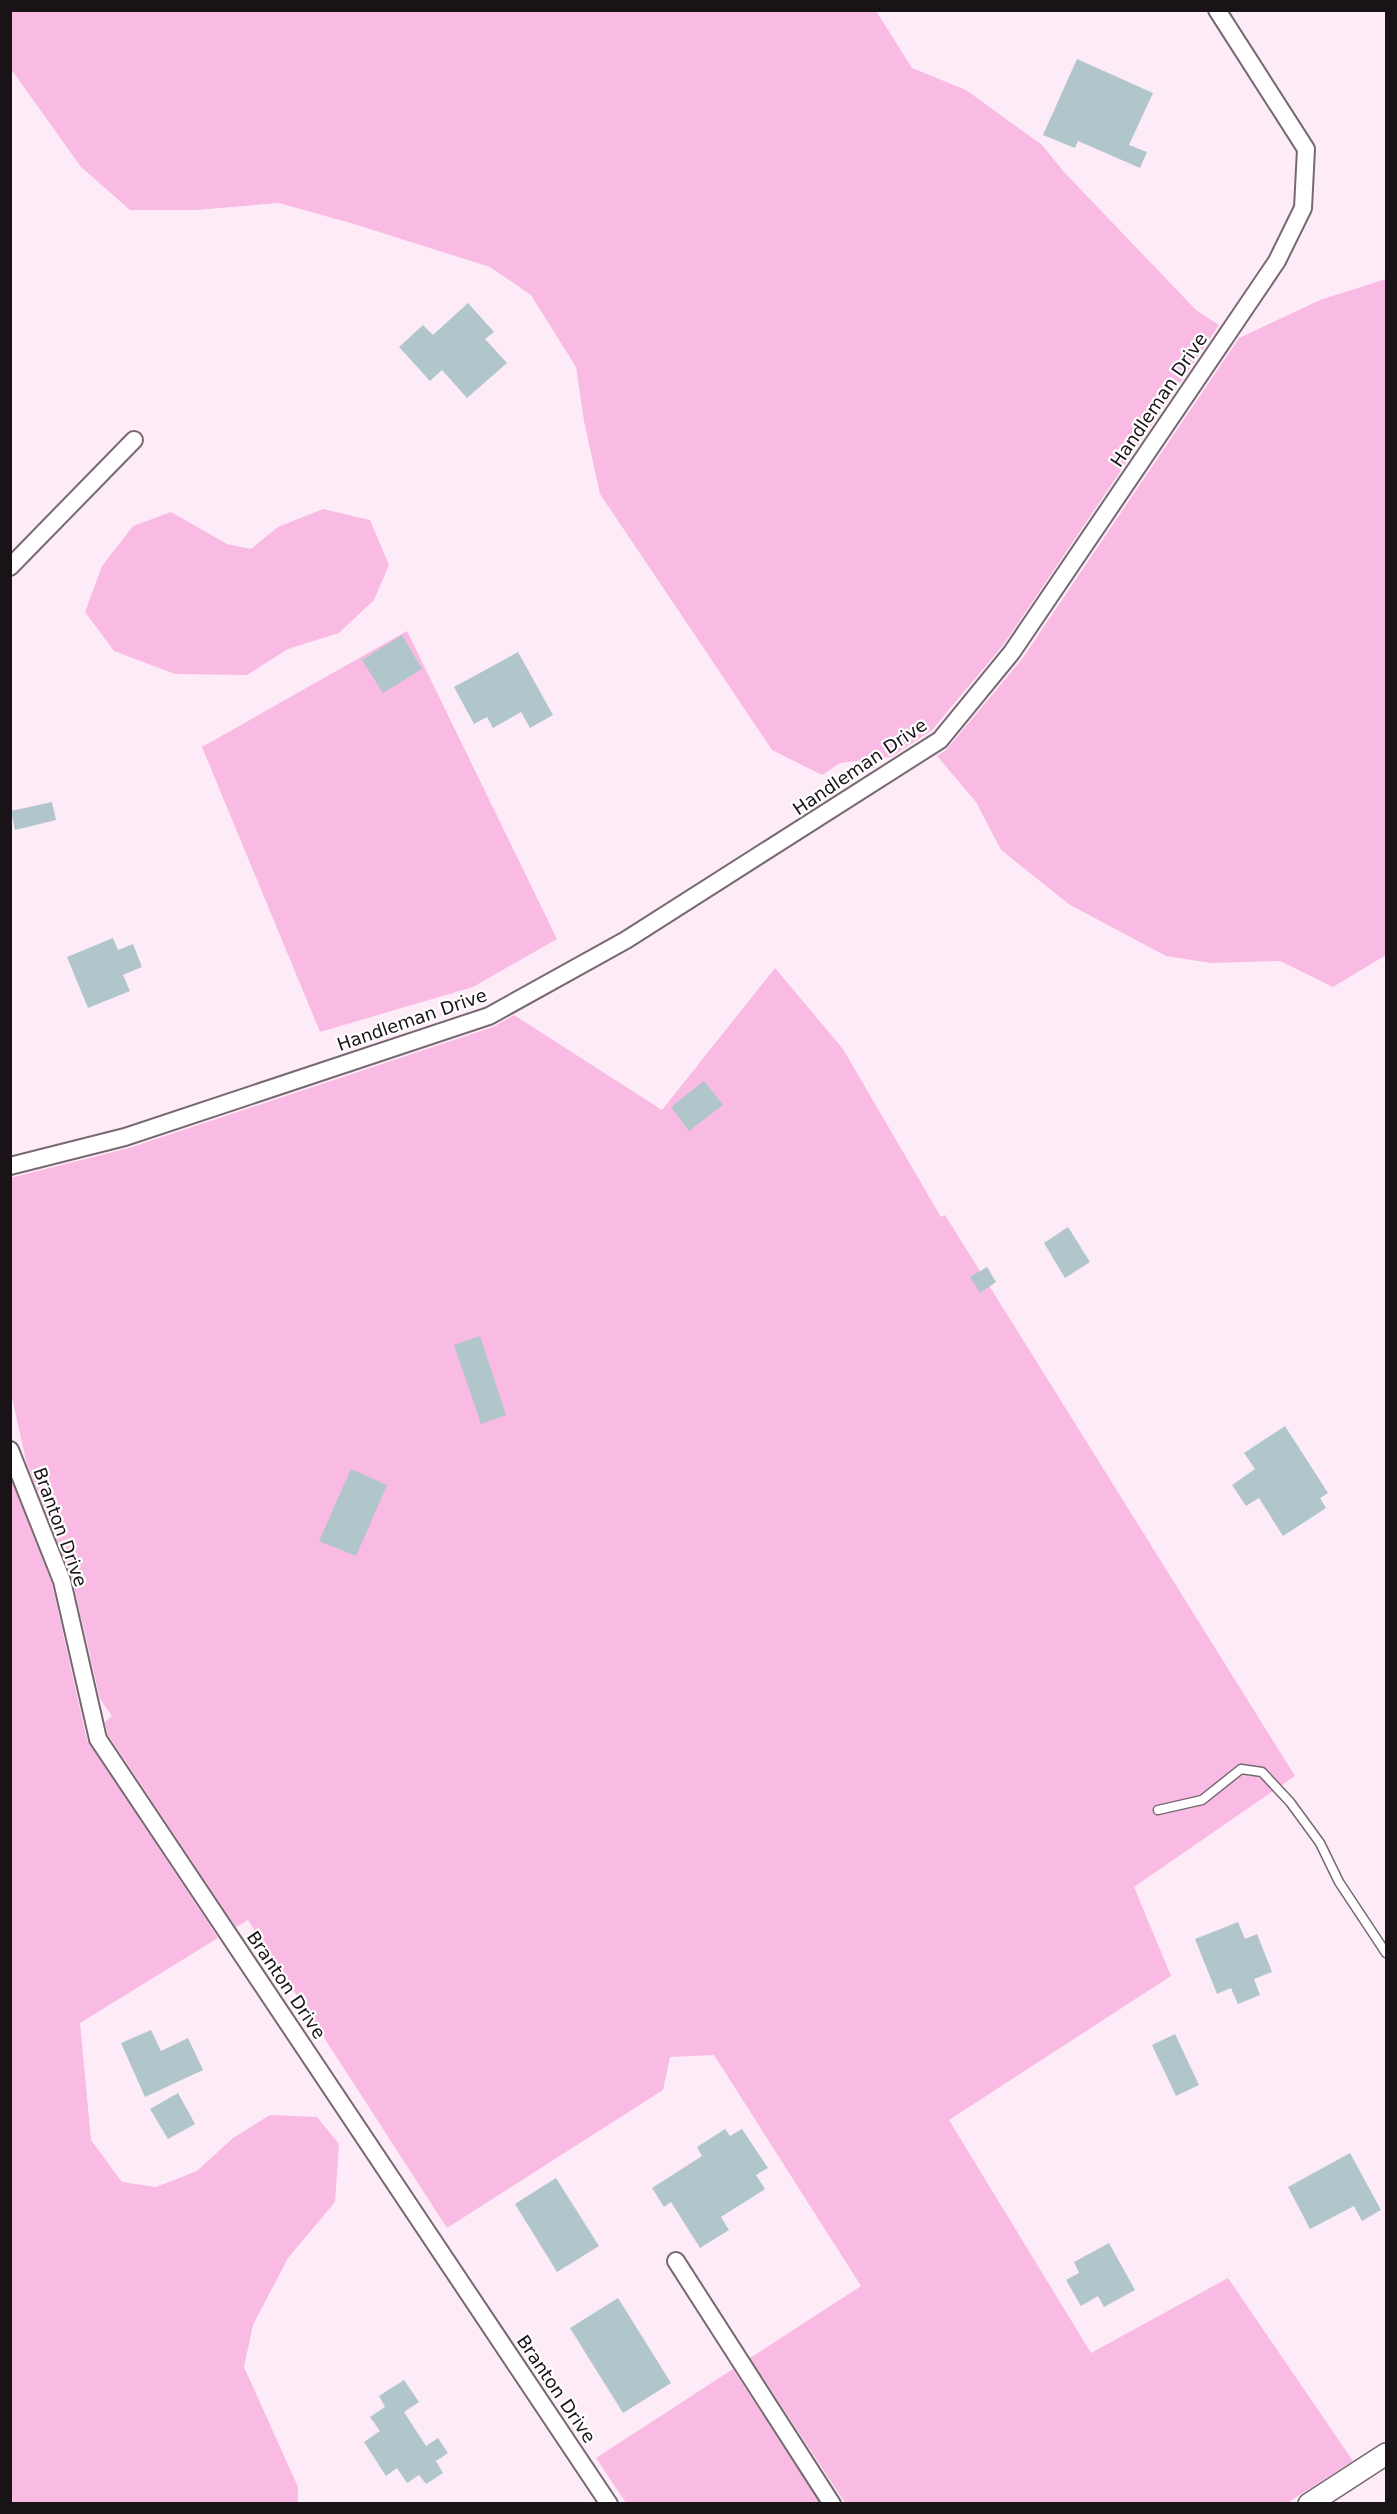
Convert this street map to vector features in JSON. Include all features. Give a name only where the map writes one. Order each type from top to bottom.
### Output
[{"type":"street","name":"Handleman Drive","points":[[10,1166],[125,1137],[489,1016],[626,940],[939,740],[1012,651],[1277,261],[1303,208],[1306,149],[1217,10]]},
{"type":"street","points":[[10,567],[134,440]]},
{"type":"street","name":"Branton Drive","points":[[10,1450],[62,1581],[98,1738],[609,2504]]},
{"type":"street","points":[[676,2261],[832,2504]]},
{"type":"street","points":[[1309,2504],[1386,2454]]},
{"type":"lane","points":[[1158,1810],[1202,1800],[1241,1769],[1262,1772],[1290,1802],[1320,1843],[1339,1882],[1386,1953]]},
{"type":"shaded area","points":[[11,10],[876,11],[912,68],[966,90],[1042,145],[1064,172],[1196,310],[1219,325],[1004,644],[932,730],[891,757],[840,763],[822,775],[772,750],[600,494],[584,421],[576,367],[531,295],[490,267],[279,203],[196,210],[130,210],[81,167],[11,69]]},
{"type":"shaded area","points":[[1386,279],[1386,955],[1333,987],[1280,961],[1211,963],[1166,956],[1070,905],[1001,850],[976,802],[937,756],[946,750],[1022,659],[1239,338],[1320,300]]},
{"type":"shaded area","points":[[323,509],[370,520],[389,565],[374,600],[339,633],[288,649],[247,675],[175,674],[114,651],[85,612],[102,566],[133,526],[171,512],[227,544],[251,549],[278,527]]},
{"type":"shaded area","points":[[407,631],[557,939],[473,987],[320,1032],[202,747]]},
{"type":"shaded area","points":[[775,968],[843,1049],[941,1217],[945,1215],[1295,1776],[1134,1887],[1171,1976],[949,2120],[1091,2353],[1228,2278],[1353,2461],[1287,2503],[845,2503],[750,2358],[861,2286],[714,2055],[670,2057],[663,2090],[447,2228],[248,1920],[236,1927],[108,1735],[105,1722],[112,1716],[100,1699],[72,1578],[26,1461],[11,1393],[10,1178],[129,1148],[493,1027],[514,1015],[662,1110]]},
{"type":"shaded area","points":[[11,1479],[52,1584],[87,1740],[218,1938],[80,2023],[91,2140],[122,2182],[156,2187],[197,2171],[233,2138],[270,2115],[317,2117],[339,2144],[335,2202],[288,2258],[253,2325],[244,2367],[298,2487],[298,2503],[11,2503]]},
{"type":"shaded area","points":[[733,2369],[820,2503],[626,2503],[596,2458]]},
{"type":"building","points":[[1077,59],[1153,93],[1129,145],[1147,152],[1140,168],[1078,141],[1075,148],[1043,135]]},
{"type":"building","points":[[468,303],[494,332],[485,339],[507,363],[467,398],[442,370],[430,381],[399,347],[423,325],[433,335]]},
{"type":"building","points":[[402,635],[422,669],[383,693],[362,660]]},
{"type":"building","points":[[518,652],[553,715],[530,728],[521,712],[493,728],[487,717],[474,724],[454,687]]},
{"type":"building","points":[[52,802],[56,820],[15,830],[11,811]]},
{"type":"building","points":[[113,938],[118,950],[133,944],[142,967],[123,975],[130,991],[88,1008],[67,957]]},
{"type":"building","points":[[704,1081],[723,1105],[689,1131],[671,1107]]},
{"type":"building","points":[[1068,1227],[1090,1262],[1065,1278],[1044,1243]]},
{"type":"building","points":[[987,1267],[996,1282],[980,1293],[970,1277]]},
{"type":"building","points":[[480,1336],[506,1415],[481,1424],[454,1345]]},
{"type":"building","points":[[1285,1426],[1328,1493],[1320,1498],[1326,1508],[1283,1536],[1259,1498],[1246,1506],[1232,1485],[1255,1469],[1244,1453]]},
{"type":"building","points":[[351,1469],[387,1485],[356,1556],[319,1541]]},
{"type":"building","points":[[1238,1922],[1245,1939],[1257,1934],[1272,1972],[1254,1979],[1260,1995],[1238,2004],[1231,1988],[1217,1994],[1195,1939]]},
{"type":"building","points":[[151,2030],[161,2051],[188,2038],[203,2070],[145,2097],[121,2043]]},
{"type":"building","points":[[1175,2034],[1199,2085],[1176,2096],[1152,2045]]},
{"type":"building","points":[[178,2093],[195,2124],[168,2139],[150,2109]]},
{"type":"building","points":[[725,2129],[730,2136],[742,2129],[768,2168],[756,2175],[765,2189],[721,2217],[729,2230],[700,2248],[671,2202],[664,2207],[652,2188],[702,2156],[697,2147]]},
{"type":"building","points":[[1350,2153],[1381,2210],[1362,2221],[1354,2206],[1310,2229],[1288,2187]]},
{"type":"building","points":[[556,2178],[599,2246],[557,2272],[515,2204]]},
{"type":"building","points":[[1109,2243],[1135,2290],[1104,2307],[1098,2296],[1081,2306],[1066,2280],[1079,2273],[1074,2262]]},
{"type":"building","points":[[618,2298],[671,2383],[623,2413],[570,2328]]},
{"type":"building","points":[[404,2380],[419,2402],[404,2412],[426,2446],[438,2438],[448,2453],[436,2461],[443,2473],[426,2484],[419,2475],[407,2483],[397,2468],[386,2476],[364,2442],[380,2431],[370,2417],[385,2407],[379,2396]]}]
